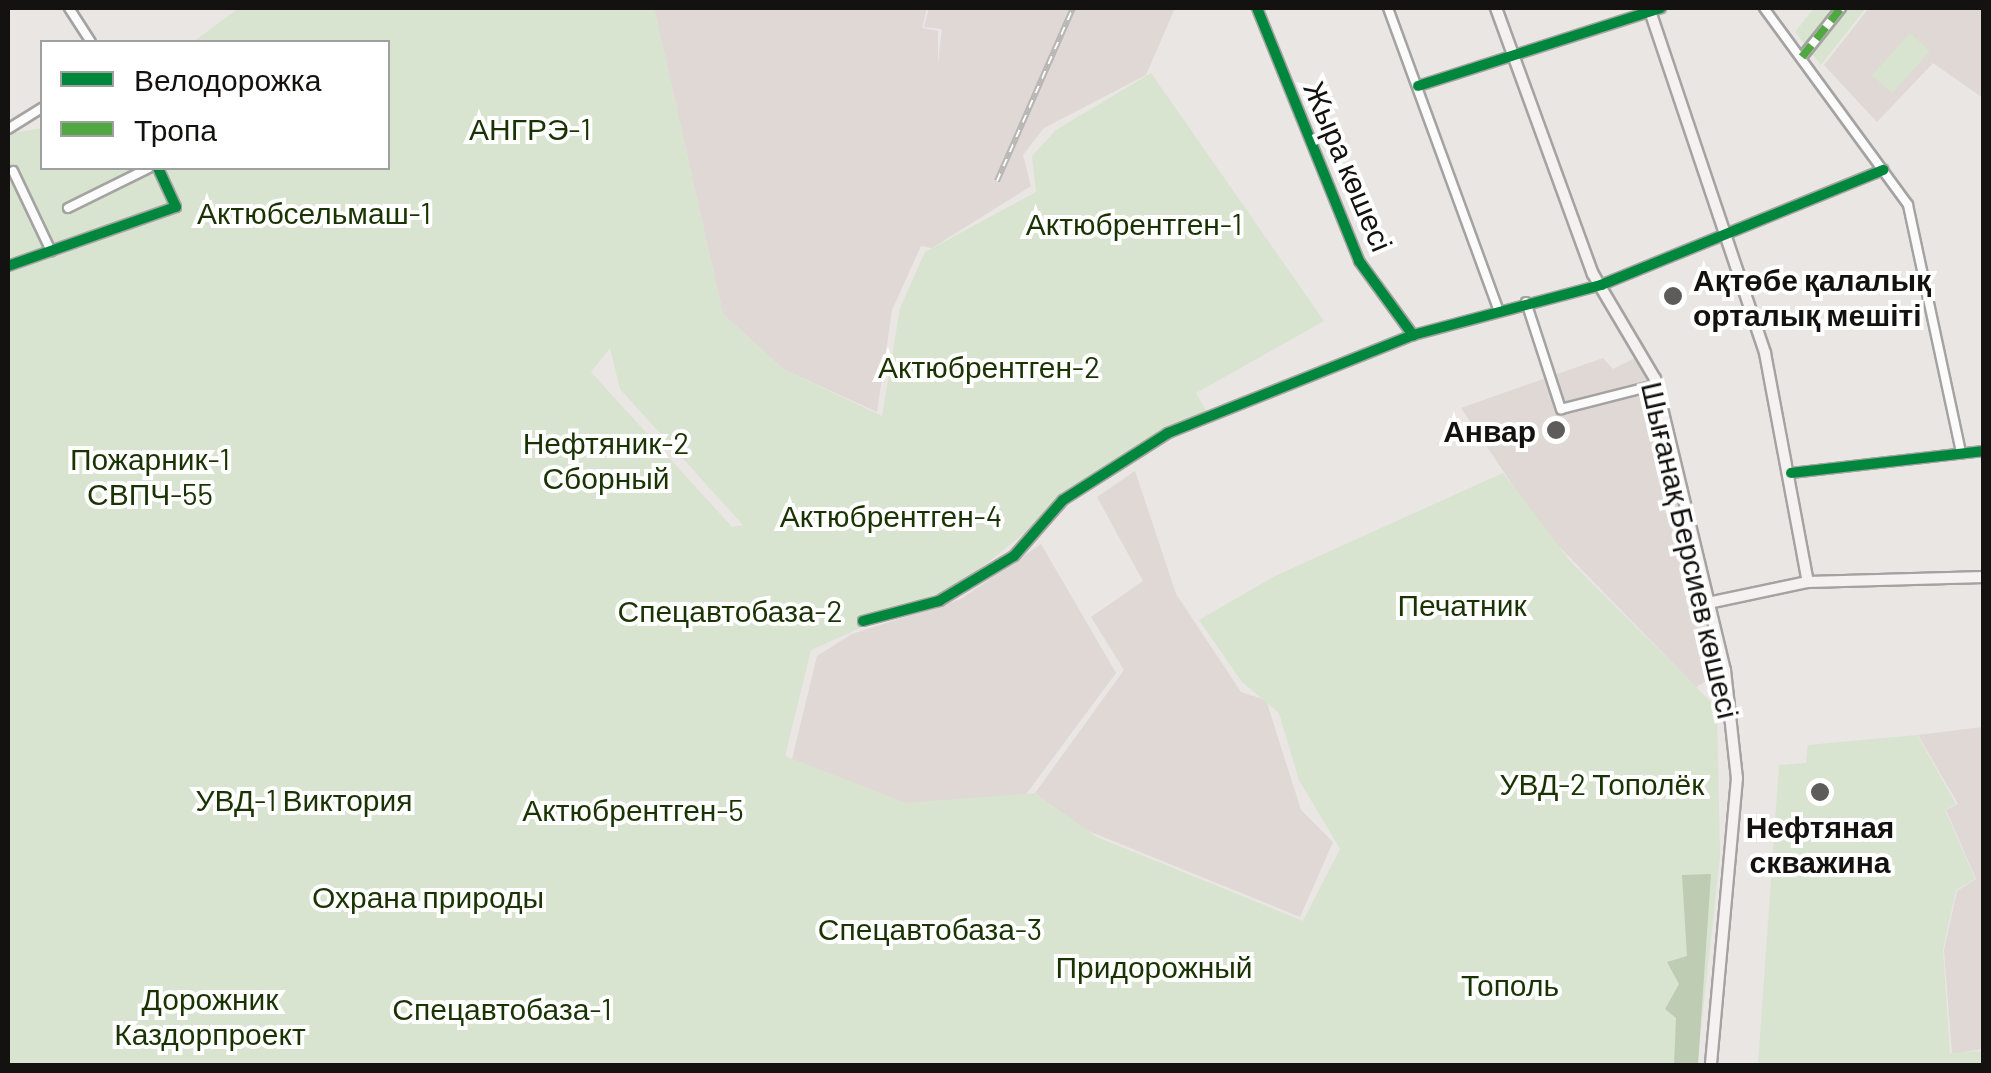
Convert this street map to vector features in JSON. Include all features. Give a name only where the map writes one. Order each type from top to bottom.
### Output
[{"type":"street","points":[[68,8],[91,40]]},
{"type":"street","name":"Жыра көшесі","points":[[1256,8],[1359,262],[1413,336]]},
{"type":"street","points":[[1388,8],[1498,309]]},
{"type":"street","name":"Шығанақ Берсиев көшесі","points":[[1496,8],[1601,285],[1656,385],[1708,602],[1737,778],[1711,1066]]},
{"type":"street","points":[[1764,8],[1908,204],[1961,453]]},
{"type":"street","points":[[1802,57],[1840,8]]},
{"type":"street","points":[[1418,86],[1513,59],[1653,9],[1727,233],[1790,473],[1808,582]]},
{"type":"street","points":[[8,128],[40,109]]},
{"type":"street","points":[[68,208],[145,170]]},
{"type":"street","points":[[8,266],[176,207],[159,170]]},
{"type":"street","points":[[863,622],[939,601],[1014,556],[1064,500],[1168,433],[1413,336],[1498,309],[1601,285],[1883,170]]},
{"type":"street","points":[[13,172],[51,251]]},
{"type":"street","points":[[1526,302],[1561,409],[1656,385]]},
{"type":"street","points":[[1790,473],[1984,451]]},
{"type":"street","points":[[1708,602],[1808,582],[1984,577]]},
{"type":"shaded area","points":[[654,8],[927,8],[922,28],[938,31],[938,64],[942,29],[924,27],[929,8],[1175,8],[1146,75],[1044,128],[1023,155],[1031,186],[932,248],[921,246],[892,310],[877,412],[783,369],[723,314]]},
{"type":"shaded area","points":[[1869,8],[1983,8],[1983,98],[1933,63],[1877,122],[1824,65]]},
{"type":"shaded area","points":[[1641,355],[1725,670],[1696,687],[1542,529],[1461,408],[1603,358],[1613,369]]},
{"type":"shaded area","points":[[1135,471],[1176,594],[1241,692],[1266,700],[1301,810],[1333,842],[1300,917],[1081,828],[1035,793],[1124,670],[1091,617],[1143,581],[1097,497]]},
{"type":"shaded area","points":[[1041,544],[1116,673],[1024,797],[905,803],[792,759],[817,656],[852,634],[961,599]]},
{"type":"shaded area","points":[[1983,727],[1983,1049],[1952,1054],[1944,950],[1957,891],[1976,879],[1946,810],[1958,804],[1918,735]]},
{"type":"green space","points":[[239,8],[654,8],[723,314],[783,369],[882,416],[900,308],[925,252],[1036,192],[1032,156],[1056,130],[1151,73],[1324,321],[1196,393],[1209,416],[1068,499],[963,582],[811,650],[785,756],[905,803],[1035,793],[1097,837],[1303,921],[1340,849],[1299,780],[1279,713],[1242,682],[1199,620],[1275,576],[1503,473],[1571,562],[1717,708],[1720,857],[1697,1065],[8,1065],[8,134],[40,128],[40,170],[390,170],[390,40],[196,40]],"holes":[[[610,348],[620,389],[743,525],[732,527],[591,372]]]},
{"type":"green space","points":[[1814,8],[1866,8],[1821,65],[1795,32]]},
{"type":"green space","points":[[1910,33],[1930,51],[1892,93],[1872,75]]},
{"type":"green space","points":[[1917,735],[1956,804],[1945,810],[1975,879],[1956,890],[1943,949],[1950,1053],[1983,1051],[1983,1065],[1758,1065],[1779,765],[1806,763],[1808,745]]},
{"type":"green space","points":[[1711,874],[1698,1065],[1674,1065],[1676,1018],[1665,1009],[1679,984],[1667,962],[1687,956],[1682,875]]},
{"type":"railway","points":[[997,181],[1073,8]]},
{"type":"marked path","points":[[1802,57],[1841,8]]},
{"type":"cycle path","points":[[1257,8],[1359,261],[1413,335]]},
{"type":"cycle path","points":[[1418,86],[1661,8]]},
{"type":"cycle path","points":[[8,266],[176,207],[159,170]]},
{"type":"cycle path","points":[[863,621],[939,601],[1014,556],[1063,500],[1168,433],[1413,335],[1601,285],[1883,170]]},
{"type":"cycle path","points":[[1791,473],[1984,451]]},
{"type":"place","name":"Ақтөбе қалалық орталық мешіті","points":[[1673,296]]},
{"type":"place","name":"Анвар","points":[[1556,430]]},
{"type":"place","name":"Нефтяная скважина","points":[[1820,792]]},
{"type":"park label","name":"АНГРЭ-1","points":[[530,128]]},
{"type":"park label","name":"Актюбсельмаш-1","points":[[314,212]]},
{"type":"park label","name":"Актюбрентген-1","points":[[1134,223]]},
{"type":"park label","name":"Актюбрентген-2","points":[[989,366]]},
{"type":"park label","name":"Нефтяник-2 Сборный","points":[[606,459]]},
{"type":"park label","name":"Пожарник-1 СВПЧ-55","points":[[150,475]]},
{"type":"park label","name":"Актюбрентген-4","points":[[891,515]]},
{"type":"park label","name":"Печатник","points":[[1462,604]]},
{"type":"park label","name":"Спецавтобаза-2","points":[[730,610]]},
{"type":"park label","name":"УВД-2 Тополёк","points":[[1602,783]]},
{"type":"park label","name":"УВД-1 Виктория","points":[[304,799]]},
{"type":"park label","name":"Актюбрентген-5","points":[[633,809]]},
{"type":"park label","name":"Охрана природы","points":[[428,896]]},
{"type":"park label","name":"Спецавтобаза-3","points":[[930,928]]},
{"type":"park label","name":"Придорожный","points":[[1154,966]]},
{"type":"park label","name":"Тополь","points":[[1510,984]]},
{"type":"park label","name":"Спецавтобаза-1","points":[[502,1008]]},
{"type":"park label","name":"Дорожник Каздорпроект","points":[[210,1015]]}]
